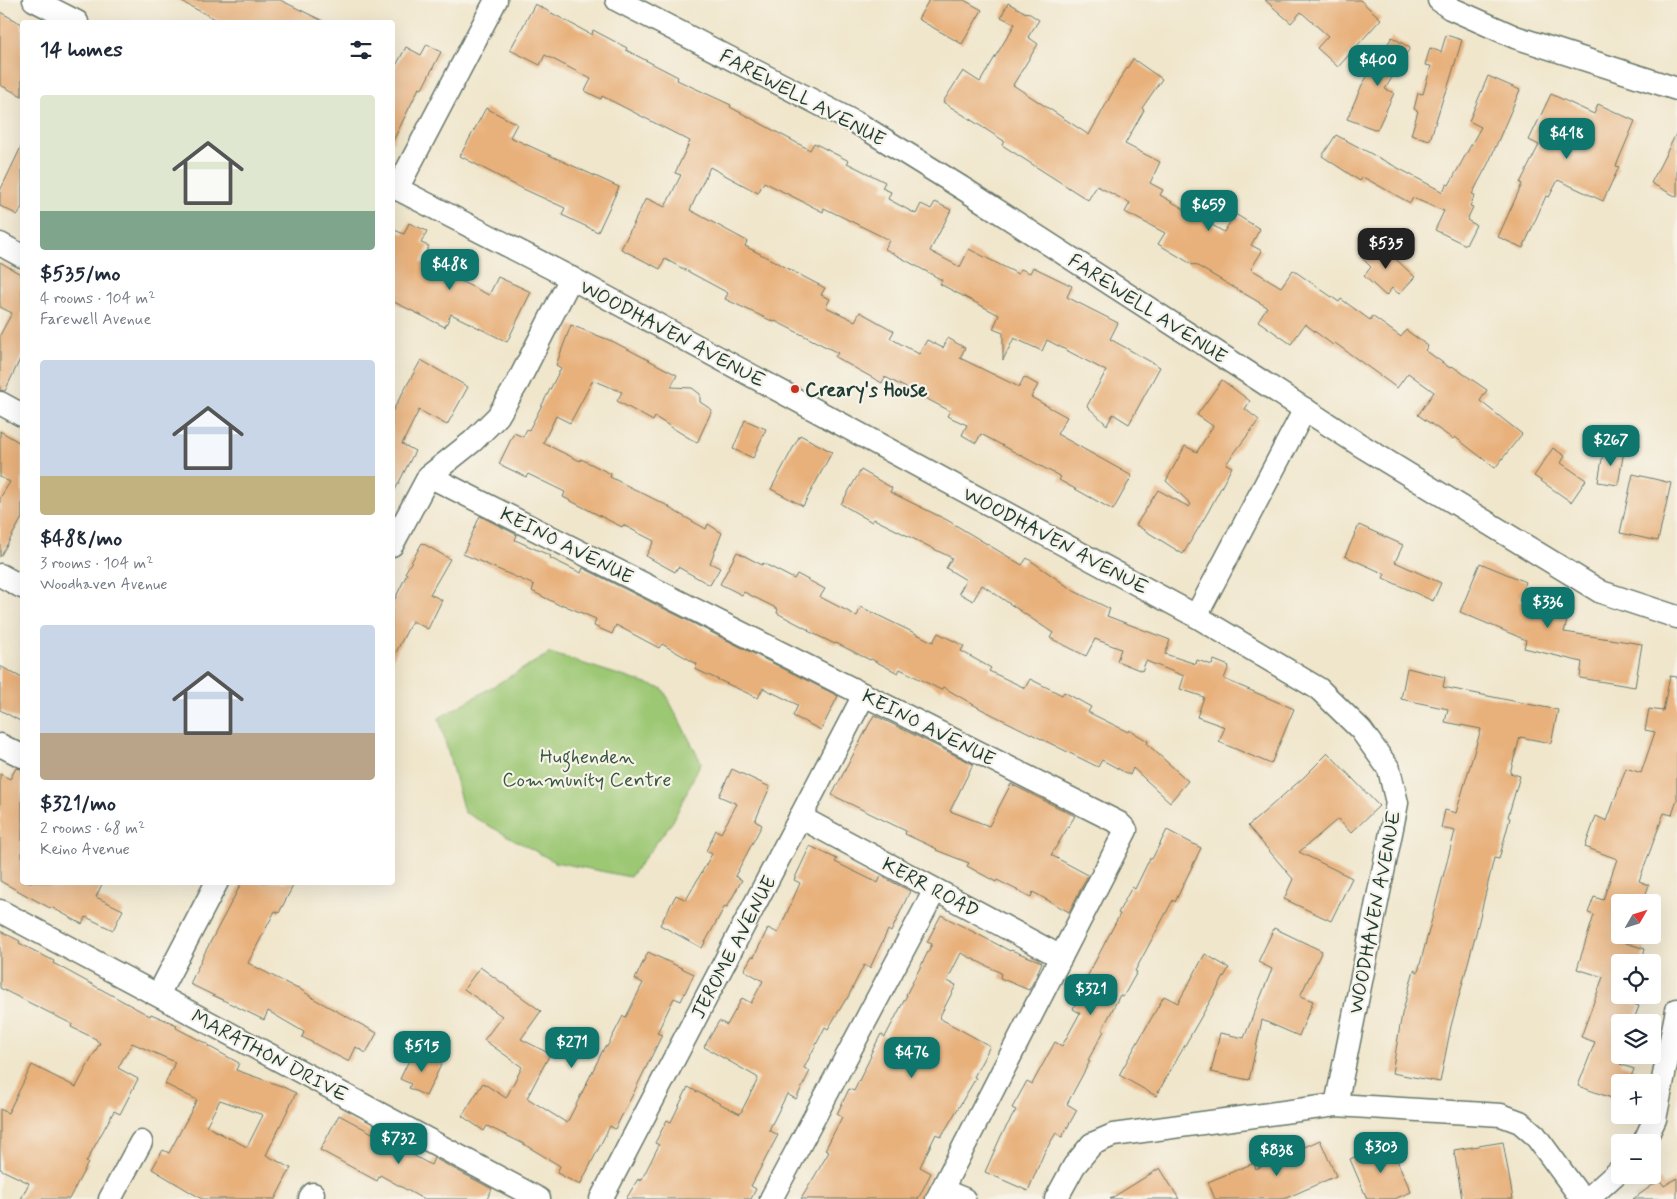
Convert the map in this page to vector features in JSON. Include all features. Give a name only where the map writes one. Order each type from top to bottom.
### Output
[{"type":"street","points":[[34,0],[73,20]]},
{"type":"street","points":[[395,188],[496,0]]},
{"type":"street","name":"FAREWELL AVENUE","points":[[617,0],[862,126],[967,191],[1305,409],[1601,592],[1677,617]]},
{"type":"street","points":[[1439,0],[1450,8],[1515,37],[1677,89]]},
{"type":"street","name":"WOODHAVEN AVENUE","points":[[395,188],[571,278],[1196,616],[1319,690],[1361,730],[1389,769],[1396,803],[1336,1105]]},
{"type":"street","points":[[0,244],[20,255]]},
{"type":"street","points":[[395,539],[428,476],[473,441],[498,416],[518,382],[571,278]]},
{"type":"street","points":[[0,403],[20,414]]},
{"type":"street","points":[[1196,616],[1305,409]]},
{"type":"street","name":"KEINO AVENUE","points":[[428,476],[1119,823],[1126,830],[940,1194]]},
{"type":"street","points":[[0,575],[20,586]]},
{"type":"street","name":"JEROME AVENUE","points":[[601,1199],[864,695]]},
{"type":"street","points":[[0,745],[20,755]]},
{"type":"street","name":"KERR ROAD","points":[[800,817],[1061,958]]},
{"type":"street","points":[[158,996],[215,885]]},
{"type":"street","points":[[771,1199],[935,890]]},
{"type":"street","name":"MARATHON DRIVE","points":[[0,911],[540,1199]]},
{"type":"street","points":[[1648,1134],[1655,1119],[1677,1010]]},
{"type":"street","points":[[1056,1199],[1074,1166],[1092,1144],[1113,1135],[1336,1105],[1501,1115],[1520,1122],[1535,1135],[1582,1199]]},
{"type":"street","points":[[110,1199],[141,1142]]},
{"type":"street","points":[[1588,1199],[1611,1178]]},
{"type":"street","points":[[940,1194],[964,1199]]},
{"type":"green space","name":"Hughenden Community Centre","points":[[550,653],[663,689],[701,762],[673,821],[630,877],[555,862],[464,812],[439,718]]},
{"type":"building","points":[[178,0],[280,0],[321,20],[217,20]]},
{"type":"building","points":[[929,0],[964,0],[982,10],[962,44],[918,19]]},
{"type":"building","points":[[1265,0],[1360,0],[1381,19],[1338,67],[1317,48],[1328,36],[1301,12],[1291,23]]},
{"type":"building","points":[[1008,3],[1039,20],[1028,37],[1038,44],[1013,85],[1089,135],[1133,59],[1162,79],[1142,108],[1144,110],[1125,144],[1160,162],[1150,183],[1163,190],[1160,195],[1224,232],[1235,214],[1260,229],[1251,245],[1262,251],[1251,269],[1281,287],[1293,270],[1339,302],[1341,299],[1370,320],[1372,316],[1401,337],[1406,330],[1428,346],[1425,350],[1450,368],[1452,366],[1487,390],[1480,401],[1522,434],[1495,468],[1455,437],[1453,439],[1418,415],[1434,392],[1408,373],[1397,388],[1335,343],[1333,345],[1305,324],[1291,344],[1258,321],[1267,307],[1158,244],[1165,233],[1125,212],[1130,203],[1097,186],[1088,200],[1002,145],[1004,141],[943,102],[963,71],[980,82],[1015,24],[1001,17]]},
{"type":"building","points":[[535,4],[592,35],[593,30],[627,48],[626,50],[678,77],[677,80],[731,105],[730,107],[810,150],[814,143],[849,161],[847,163],[885,182],[882,188],[891,192],[888,199],[916,214],[921,204],[931,209],[935,202],[951,210],[930,251],[960,267],[969,249],[1018,274],[1021,269],[1030,273],[1033,267],[1072,286],[1067,297],[1118,323],[1110,339],[1160,367],[1129,424],[1113,414],[1107,425],[1087,406],[1106,371],[1047,340],[1042,351],[1014,338],[1003,360],[1003,333],[993,329],[999,315],[940,284],[942,280],[885,249],[889,240],[824,208],[823,212],[764,182],[758,193],[710,167],[690,210],[747,241],[745,246],[825,288],[821,295],[830,299],[826,307],[855,321],[860,312],[894,331],[890,338],[919,354],[927,340],[943,348],[948,338],[965,348],[960,358],[1019,387],[1024,377],[1038,385],[1031,397],[1067,417],[1057,434],[1132,476],[1113,510],[1059,480],[1061,477],[981,434],[976,443],[962,435],[967,425],[947,416],[950,411],[885,377],[882,383],[835,357],[838,353],[775,321],[725,299],[728,293],[665,259],[660,269],[621,249],[646,198],[665,207],[681,175],[675,173],[690,141],[602,96],[601,99],[585,91],[591,79],[545,55],[540,65],[510,50]]},
{"type":"building","points":[[0,12],[20,23],[20,95],[0,85]]},
{"type":"building","points":[[1446,35],[1462,40],[1430,140],[1411,135],[1418,111],[1414,109],[1418,93],[1423,94],[1431,66],[1425,65],[1430,48],[1441,52]]},
{"type":"building","points":[[1392,37],[1410,48],[1385,89],[1394,93],[1377,130],[1347,119],[1362,85]]},
{"type":"building","points":[[427,44],[441,52],[422,89],[419,88],[395,137],[395,67],[406,47],[421,55]]},
{"type":"building","points":[[1488,76],[1520,90],[1489,162],[1472,194],[1475,195],[1470,206],[1473,207],[1467,220],[1476,225],[1466,245],[1435,230],[1444,211],[1413,198],[1410,203],[1363,177],[1360,181],[1322,156],[1336,135],[1443,192],[1446,184],[1449,185],[1481,127],[1469,121]]},
{"type":"building","points":[[1551,94],[1594,114],[1598,104],[1635,121],[1616,166],[1619,167],[1603,201],[1558,180],[1549,197],[1546,196],[1523,248],[1498,237],[1522,184],[1520,183],[1539,145],[1529,140]]},
{"type":"building","points":[[486,108],[517,124],[510,137],[619,187],[598,232],[562,215],[565,208],[519,187],[460,156]]},
{"type":"building","points":[[1677,132],[1677,197],[1651,183]]},
{"type":"building","points":[[20,149],[20,211],[18,215],[0,206],[0,191]]},
{"type":"building","points":[[409,223],[427,231],[421,243],[429,246],[421,262],[489,295],[498,277],[531,292],[507,342],[451,314],[445,327],[395,302],[395,230],[404,234]]},
{"type":"building","points":[[1376,241],[1415,277],[1399,294],[1392,288],[1386,296],[1364,276],[1371,267],[1361,257]]},
{"type":"building","points":[[0,262],[20,274],[20,359],[5,391],[0,390],[0,335],[12,313],[0,307]]},
{"type":"building","points":[[571,325],[614,342],[677,375],[671,387],[692,388],[700,394],[700,402],[712,410],[697,443],[655,417],[653,421],[617,401],[622,392],[593,380],[570,423],[556,416],[543,443],[611,474],[610,477],[670,507],[706,529],[708,524],[722,533],[710,563],[720,568],[710,585],[678,567],[675,572],[646,556],[654,541],[563,497],[565,492],[528,474],[526,477],[499,464],[514,433],[523,437],[527,429],[529,430],[561,368],[556,365]]},
{"type":"building","points":[[421,360],[468,387],[447,425],[419,410],[402,444],[415,451],[395,490],[395,407]]},
{"type":"building","points":[[1222,380],[1250,401],[1245,409],[1259,420],[1226,464],[1232,467],[1183,554],[1136,525],[1158,490],[1189,507],[1191,504],[1166,481],[1185,446],[1197,452],[1213,426],[1197,415]]},
{"type":"building","points":[[745,420],[766,429],[753,458],[733,449]]},
{"type":"building","points":[[0,431],[20,443],[20,522],[0,557],[0,498],[10,482],[0,477]]},
{"type":"building","points":[[800,435],[832,452],[803,506],[771,489]]},
{"type":"building","points":[[1553,448],[1565,456],[1561,463],[1586,480],[1571,502],[1534,476]]},
{"type":"building","points":[[1604,448],[1624,451],[1618,485],[1598,482]]},
{"type":"building","points":[[861,470],[892,488],[890,492],[947,520],[1022,565],[1027,558],[1074,591],[1110,609],[1107,616],[1170,640],[1165,654],[1196,664],[1197,660],[1212,665],[1214,660],[1229,666],[1224,679],[1294,709],[1271,764],[1219,742],[1225,727],[1197,717],[1204,697],[1180,689],[1184,676],[1146,661],[1142,671],[1117,661],[1121,649],[1095,639],[1086,656],[1050,638],[1053,633],[982,585],[973,601],[959,593],[966,580],[946,568],[952,558],[874,519],[872,522],[841,504]]},
{"type":"building","points":[[1633,474],[1671,483],[1658,541],[1620,533]]},
{"type":"building","points":[[480,516],[517,535],[515,540],[551,556],[550,558],[581,573],[583,568],[838,696],[821,730],[793,716],[798,705],[763,688],[758,698],[695,669],[697,664],[662,644],[659,648],[616,625],[612,634],[594,626],[596,619],[561,604],[561,606],[532,591],[534,585],[463,554]]},
{"type":"building","points":[[1359,525],[1403,545],[1395,562],[1441,583],[1433,601],[1383,578],[1385,574],[1345,556]]},
{"type":"building","points":[[422,543],[450,559],[430,594],[442,600],[428,629],[412,621],[395,654],[395,599],[407,574],[405,573]]},
{"type":"building","points":[[737,552],[794,579],[797,574],[825,589],[820,597],[857,616],[861,607],[933,642],[938,633],[964,646],[961,651],[991,668],[989,671],[1025,688],[1030,679],[1062,695],[1064,692],[1091,707],[1088,712],[1128,732],[1129,730],[1148,741],[1147,744],[1188,781],[1170,802],[1133,768],[1130,775],[1102,760],[1098,767],[981,709],[943,687],[941,690],[900,669],[898,673],[808,631],[777,613],[778,609],[744,592],[742,595],[720,584]]},
{"type":"building","points":[[1480,563],[1526,582],[1519,601],[1569,613],[1564,632],[1642,644],[1635,687],[1580,678],[1582,662],[1524,648],[1526,640],[1460,612]]},
{"type":"building","points":[[0,666],[20,677],[20,721],[0,710]]},
{"type":"building","points":[[1407,668],[1445,677],[1443,687],[1558,710],[1551,743],[1520,737],[1510,773],[1520,776],[1508,817],[1510,818],[1499,859],[1494,858],[1451,1026],[1440,1082],[1392,1073],[1402,1014],[1414,970],[1418,972],[1455,831],[1441,828],[1445,810],[1456,813],[1481,729],[1445,722],[1448,709],[1401,699]]},
{"type":"building","points":[[1670,676],[1677,677],[1677,800],[1672,815],[1664,813],[1639,881],[1649,885],[1646,894],[1611,894],[1611,944],[1629,944],[1645,949],[1643,954],[1611,954],[1611,1004],[1634,1004],[1639,1006],[1636,1014],[1611,1014],[1611,1064],[1620,1064],[1634,1069],[1632,1074],[1611,1074],[1611,1098],[1578,1086],[1595,1042],[1581,1037],[1603,977],[1577,969],[1594,915],[1588,913],[1594,897],[1603,900],[1617,859],[1585,847],[1596,816],[1607,821],[1626,768],[1641,773],[1655,732],[1645,730],[1649,709],[1663,711]]},
{"type":"building","points":[[874,715],[973,764],[950,811],[989,826],[1011,784],[1075,816],[1051,855],[1088,875],[1069,912],[1033,892],[1031,897],[997,880],[996,882],[967,866],[969,863],[936,850],[905,834],[906,831],[832,795]]},
{"type":"building","points":[[1328,753],[1379,806],[1351,833],[1338,819],[1299,852],[1352,878],[1331,921],[1284,899],[1293,879],[1248,826],[1303,778]]},
{"type":"building","points":[[16,768],[20,769],[20,885],[102,885],[96,897],[123,910],[113,930],[86,917],[82,924],[0,881],[0,774],[10,779]]},
{"type":"building","points":[[732,769],[770,787],[755,821],[762,825],[735,876],[742,880],[702,948],[660,925],[676,895],[686,900],[712,854],[706,851],[716,830],[721,833],[737,804],[719,796]]},
{"type":"building","points":[[1167,830],[1201,848],[1175,902],[1173,900],[1135,971],[1137,972],[1123,997],[1120,995],[1102,1030],[1104,1031],[1088,1060],[1090,1061],[1067,1104],[1077,1110],[1062,1137],[1056,1133],[1044,1153],[1028,1191],[985,1172],[1001,1136],[1016,1110],[1012,1108],[1027,1081],[1032,1084],[1055,1042],[1062,1046],[1080,1013],[1073,1009],[1089,978],[1087,977],[1132,887],[1135,889],[1150,858],[1152,859]]},
{"type":"building","points":[[810,846],[837,859],[835,862],[878,883],[881,876],[910,891],[891,932],[888,930],[870,968],[864,965],[847,999],[828,1029],[825,1027],[804,1068],[810,1071],[796,1099],[787,1094],[769,1130],[778,1135],[751,1186],[756,1189],[751,1199],[626,1199],[638,1179],[641,1181],[659,1145],[655,1143],[667,1120],[671,1122],[688,1087],[740,1114],[758,1079],[757,1077],[704,1047],[719,1021],[727,1025],[742,998],[751,1003],[763,981],[744,970],[752,956],[754,957],[768,928],[778,933],[800,883],[794,880]]},
{"type":"building","points":[[240,885],[293,885],[279,913],[275,911],[248,963],[297,987],[316,1000],[377,1033],[366,1053],[356,1047],[349,1062],[302,1037],[304,1032],[268,1011],[264,1020],[190,984]]},
{"type":"building","points":[[941,915],[1010,951],[1042,962],[1036,977],[1029,990],[1000,978],[1001,973],[961,953],[947,981],[956,985],[939,1018],[990,1046],[974,1077],[976,1078],[941,1137],[936,1134],[920,1167],[931,1173],[918,1199],[801,1199],[829,1152],[825,1150],[842,1117],[837,1114],[849,1089],[854,1091],[881,1034],[885,1037],[932,944],[927,942]]},
{"type":"building","points":[[1274,928],[1322,951],[1300,996],[1313,1001],[1299,1036],[1262,1020],[1249,1080],[1211,1072],[1220,1033],[1244,1038],[1272,969],[1258,962]]},
{"type":"building","points":[[0,931],[54,961],[53,963],[150,1016],[151,1014],[177,1025],[176,1028],[239,1063],[236,1070],[296,1093],[266,1155],[291,1168],[275,1199],[202,1199],[152,1169],[163,1150],[169,1153],[197,1100],[165,1084],[175,1062],[132,1043],[118,1068],[138,1079],[120,1114],[114,1111],[86,1162],[88,1163],[69,1199],[21,1199],[29,1183],[0,1169],[0,1109],[8,1113],[32,1065],[76,1087],[100,1043],[96,1039],[71,1027],[72,1024],[0,988]],"holes":[[[220,1100],[263,1115],[247,1147],[206,1126]]]},
{"type":"building","points":[[648,952],[694,974],[681,1001],[674,998],[657,1033],[662,1035],[632,1096],[615,1129],[610,1126],[580,1185],[557,1173],[560,1166],[522,1143],[487,1126],[484,1131],[462,1116],[483,1083],[506,1098],[522,1067],[484,1040],[502,1016],[464,989],[480,967],[541,1011],[521,1039],[550,1054],[527,1098],[567,1123],[605,1046],[607,1047],[623,1016],[626,1017],[643,983],[635,979]]},
{"type":"building","points":[[1205,954],[1229,968],[1156,1096],[1119,1075],[1164,996],[1178,1003]]},
{"type":"building","points":[[426,1052],[443,1061],[426,1096],[409,1088],[411,1084],[400,1079],[410,1058],[421,1063]]},
{"type":"building","points":[[339,1115],[431,1165],[434,1158],[492,1189],[487,1199],[423,1199],[380,1175],[377,1181],[320,1150]]},
{"type":"building","points":[[1320,1140],[1336,1176],[1284,1199],[1215,1199],[1208,1182],[1254,1163],[1256,1169]]},
{"type":"building","points":[[1389,1142],[1411,1192],[1394,1199],[1367,1199],[1350,1159]]},
{"type":"building","points":[[1503,1142],[1513,1199],[1462,1199],[1454,1150]]},
{"type":"building","points":[[1160,1168],[1179,1199],[1110,1199]]},
{"type":"building","points":[[1677,1178],[1677,1199],[1633,1199],[1654,1184],[1661,1184],[1661,1182],[1664,1186]]},
{"type":"place","name":"Creary's House","points":[[795,389]]}]
